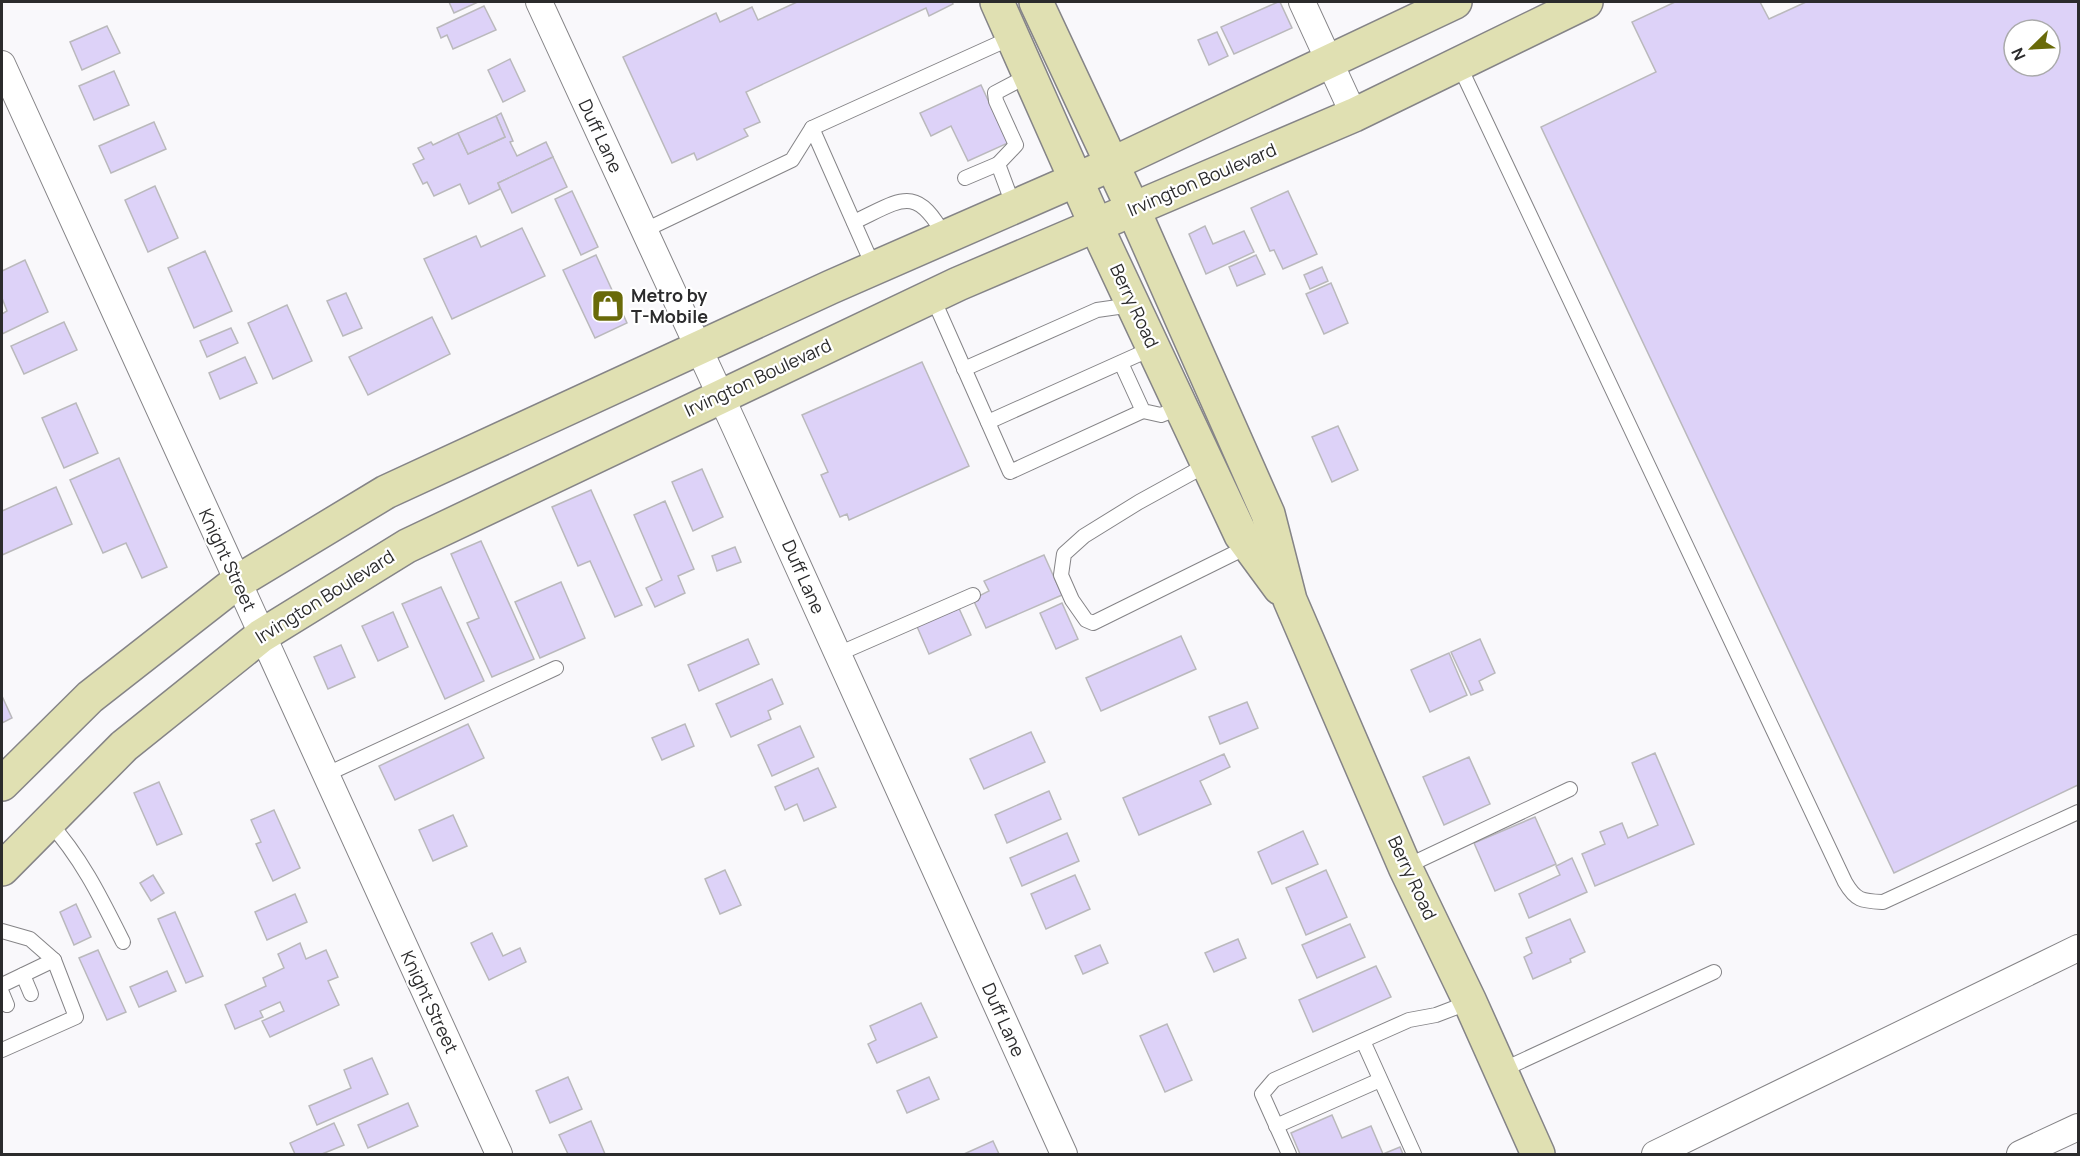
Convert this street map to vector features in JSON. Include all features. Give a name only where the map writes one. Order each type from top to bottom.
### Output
[{"type":"main road","name":"Berry Road","points":[[997,2],[1096,225],[1241,535],[1290,600]]},
{"type":"main road","name":"Berry Road","points":[[1036,2],[1133,209],[1268,514],[1290,600],[1405,867],[1470,1002],[1538,1155]]},
{"type":"main road","points":[[2,784],[90,697],[237,582],[386,492],[698,347],[1112,164],[1455,2]]},
{"type":"main road","name":"Irvington Boulevard","points":[[2,868],[124,746],[261,636],[406,546],[932,296],[1354,115],[1586,2]]},
{"type":"street","name":"Duff Lane","points":[[539,2],[838,654],[1064,1155]]},
{"type":"street","points":[[1302,2],[1354,115]]},
{"type":"street","name":"Knight Street","points":[[2,64],[499,1155]]},
{"type":"street","points":[[1655,1155],[2079,948]]},
{"type":"street","points":[[2020,1155],[2079,1127]]},
{"type":"lane","points":[[643,231],[792,160],[812,128],[1013,37]]},
{"type":"lane","points":[[1459,65],[1839,871],[1852,894],[1863,901],[1883,902],[2079,812]]},
{"type":"lane","points":[[965,178],[998,164],[1016,146],[996,101],[995,93],[1029,75]]},
{"type":"lane","points":[[812,128],[874,268]]},
{"type":"lane","points":[[998,164],[1014,207]]},
{"type":"lane","points":[[854,222],[902,201],[916,202],[934,217],[945,237]]},
{"type":"lane","points":[[932,296],[1010,472],[1143,411],[1161,416],[1181,407]]},
{"type":"lane","points":[[964,369],[1097,310],[1133,305]]},
{"type":"lane","points":[[988,422],[1154,348]]},
{"type":"lane","points":[[1121,363],[1143,411]]},
{"type":"lane","points":[[1208,464],[1130,507],[1084,536],[1064,554],[1060,575],[1072,600],[1086,620],[1094,623],[1249,546]]},
{"type":"lane","points":[[838,654],[973,595]]},
{"type":"lane","points":[[325,775],[556,668]]},
{"type":"lane","points":[[1405,867],[1570,789]]},
{"type":"lane","points":[[48,821],[69,844],[95,886],[123,942]]},
{"type":"lane","points":[[2,931],[30,939],[54,960],[76,1017],[43,1024],[21,1041],[2,1050]]},
{"type":"lane","points":[[2,985],[54,960]]},
{"type":"lane","points":[[1500,1071],[1714,972]]},
{"type":"lane","points":[[22,975],[31,994]]},
{"type":"lane","points":[[1289,1155],[1262,1094],[1274,1080],[1409,1020],[1436,1016],[1470,1002]]},
{"type":"lane","points":[[16,1028],[21,1041]]},
{"type":"lane","points":[[1363,1041],[1414,1155]]},
{"type":"lane","points":[[1276,1126],[1380,1080]]},
{"type":"building","points":[[449,2],[478,2],[454,13]]},
{"type":"building","points":[[797,2],[952,2],[953,4],[929,16],[926,8],[746,92],[760,122],[744,129],[748,136],[697,160],[694,153],[672,163],[623,57],[716,13],[720,22],[752,7],[758,20]]},
{"type":"building","points":[[1278,2],[1292,28],[1234,54],[1221,27]]},
{"type":"building","points":[[1675,2],[1760,2],[1769,19],[1806,2],[2078,2],[2078,785],[1894,873],[1541,127],[1656,72],[1632,22]]},
{"type":"building","points":[[484,6],[496,30],[453,49],[447,35],[441,38],[437,28]]},
{"type":"building","points":[[107,26],[120,53],[82,70],[70,42]]},
{"type":"building","points":[[1217,32],[1228,56],[1209,65],[1198,40]]},
{"type":"building","points":[[510,59],[525,91],[503,102],[488,70]]},
{"type":"building","points":[[114,71],[129,105],[94,120],[79,86]]},
{"type":"building","points":[[981,85],[1008,143],[968,161],[951,126],[931,136],[920,113]]},
{"type":"building","points":[[501,113],[517,156],[546,142],[553,157],[498,183],[500,189],[469,204],[460,184],[434,196],[427,182],[423,184],[413,164],[424,159],[418,148],[431,142],[433,145],[458,133],[468,154],[505,137],[496,116]]},
{"type":"building","points":[[496,116],[505,137],[468,154],[458,133]]},
{"type":"building","points":[[154,122],[166,149],[111,173],[99,146]]},
{"type":"building","points":[[553,157],[567,187],[512,213],[498,183]]},
{"type":"building","points":[[155,186],[178,238],[148,252],[125,200]]},
{"type":"building","points":[[572,191],[598,247],[581,255],[555,199]]},
{"type":"building","points":[[1288,191],[1317,254],[1283,269],[1274,250],[1270,251],[1251,208]]},
{"type":"building","points":[[1205,226],[1213,244],[1244,231],[1254,252],[1206,274],[1189,234]]},
{"type":"building","points":[[522,228],[545,276],[452,319],[424,259],[476,236],[481,247]]},
{"type":"building","points":[[205,251],[232,311],[194,328],[168,268]]},
{"type":"building","points":[[596,255],[627,323],[595,338],[563,270]]},
{"type":"building","points":[[1256,255],[1265,274],[1237,286],[1229,267]]},
{"type":"building","points":[[25,260],[48,312],[2,334],[2,314],[7,311],[2,298],[2,271]]},
{"type":"building","points":[[1322,267],[1328,281],[1310,289],[1304,275]]},
{"type":"building","points":[[1331,283],[1348,323],[1324,334],[1306,294]]},
{"type":"building","points":[[346,293],[362,328],[343,336],[327,301]]},
{"type":"building","points":[[287,305],[312,361],[273,379],[248,323]]},
{"type":"building","points":[[432,317],[450,354],[368,395],[349,357]]},
{"type":"building","points":[[64,322],[77,350],[24,374],[11,346]]},
{"type":"building","points":[[231,328],[238,343],[207,357],[200,341]]},
{"type":"building","points":[[245,357],[257,383],[220,399],[209,373]]},
{"type":"building","points":[[922,362],[969,466],[849,520],[847,514],[840,517],[821,475],[828,472],[802,415]]},
{"type":"building","points":[[76,403],[98,453],[64,468],[42,418]]},
{"type":"building","points":[[1338,426],[1358,470],[1332,482],[1312,437]]},
{"type":"building","points":[[119,458],[167,567],[142,578],[126,543],[103,553],[70,480]]},
{"type":"building","points":[[702,469],[723,517],[693,531],[672,482]]},
{"type":"building","points":[[56,487],[72,524],[2,555],[2,511]]},
{"type":"building","points":[[591,490],[642,605],[615,617],[590,561],[578,566],[552,507]]},
{"type":"building","points":[[665,501],[694,569],[678,576],[685,593],[655,607],[646,588],[662,580],[634,515]]},
{"type":"building","points":[[481,541],[534,659],[492,677],[467,623],[479,618],[451,554]]},
{"type":"building","points":[[735,547],[741,562],[717,571],[712,556]]},
{"type":"building","points":[[1044,555],[1062,595],[986,628],[973,599],[989,591],[984,581]]},
{"type":"building","points":[[561,582],[585,638],[540,658],[515,602]]},
{"type":"building","points":[[441,587],[484,681],[445,699],[402,604]]},
{"type":"building","points":[[1062,603],[1078,639],[1056,649],[1040,613]]},
{"type":"building","points":[[957,604],[971,635],[929,654],[915,622]]},
{"type":"building","points":[[393,612],[408,647],[378,661],[362,626]]},
{"type":"building","points":[[1181,636],[1196,669],[1101,711],[1086,678]]},
{"type":"building","points":[[748,639],[759,664],[699,691],[688,665]]},
{"type":"building","points":[[1480,639],[1495,673],[1479,681],[1483,690],[1471,695],[1451,652]]},
{"type":"building","points":[[341,645],[355,677],[328,689],[314,657]]},
{"type":"building","points":[[1449,653],[1467,695],[1430,712],[1411,670]]},
{"type":"building","points":[[772,679],[783,704],[768,711],[771,719],[731,737],[716,704]]},
{"type":"building","points":[[2,696],[12,718],[2,723]]},
{"type":"building","points":[[1247,702],[1258,728],[1220,744],[1209,717]]},
{"type":"building","points":[[468,724],[484,758],[395,800],[379,766]]},
{"type":"building","points":[[685,724],[694,746],[662,760],[652,738]]},
{"type":"building","points":[[800,726],[814,757],[772,776],[758,745]]},
{"type":"building","points":[[1031,732],[1045,762],[984,789],[970,759]]},
{"type":"building","points":[[1655,753],[1694,844],[1595,886],[1582,854],[1605,844],[1600,832],[1622,823],[1628,838],[1658,825],[1632,763]]},
{"type":"building","points":[[1224,754],[1230,767],[1200,781],[1211,804],[1139,835],[1123,798]]},
{"type":"building","points":[[1469,757],[1490,804],[1444,825],[1423,777]]},
{"type":"building","points":[[818,768],[836,807],[804,821],[797,804],[785,810],[775,787]]},
{"type":"building","points":[[159,782],[182,834],[157,845],[134,793]]},
{"type":"building","points":[[1049,791],[1061,819],[1007,843],[995,815]]},
{"type":"building","points":[[274,810],[300,868],[273,881],[256,844],[261,842],[251,820]]},
{"type":"building","points":[[453,815],[467,846],[433,861],[419,830]]},
{"type":"building","points":[[1535,817],[1556,864],[1495,891],[1474,843]]},
{"type":"building","points":[[1303,831],[1318,864],[1272,884],[1258,852]]},
{"type":"building","points":[[1067,833],[1079,861],[1022,886],[1010,858]]},
{"type":"building","points":[[1572,858],[1587,892],[1529,918],[1519,894],[1560,875],[1556,866]]},
{"type":"building","points":[[725,870],[741,905],[720,914],[705,879]]},
{"type":"building","points":[[1326,870],[1347,917],[1306,935],[1286,888]]},
{"type":"building","points":[[153,875],[164,893],[151,901],[140,883]]},
{"type":"building","points":[[1075,875],[1090,909],[1046,929],[1031,894]]},
{"type":"building","points":[[295,894],[307,922],[267,940],[255,912]]},
{"type":"building","points":[[76,904],[91,937],[74,945],[60,912]]},
{"type":"building","points":[[175,912],[203,976],[186,983],[158,919]]},
{"type":"building","points":[[1570,919],[1585,952],[1570,959],[1571,962],[1533,979],[1524,957],[1532,953],[1526,938]]},
{"type":"building","points":[[1350,924],[1365,957],[1317,978],[1302,945]]},
{"type":"building","points":[[492,933],[503,956],[520,948],[526,962],[489,980],[471,943]]},
{"type":"building","points":[[1238,939],[1246,958],[1214,972],[1205,953]]},
{"type":"building","points":[[300,943],[306,959],[326,950],[338,977],[328,981],[339,1005],[270,1037],[262,1021],[284,1011],[280,1002],[260,1011],[263,1017],[235,1029],[225,1005],[266,986],[263,978],[284,968],[278,954]]},
{"type":"building","points":[[1100,945],[1108,963],[1083,974],[1075,956]]},
{"type":"building","points":[[98,950],[126,1012],[107,1020],[79,958]]},
{"type":"building","points":[[1376,966],[1391,997],[1313,1032],[1299,1000]]},
{"type":"building","points":[[167,971],[176,991],[139,1007],[130,987]]},
{"type":"building","points":[[921,1003],[937,1037],[877,1063],[868,1044],[876,1040],[870,1026]]},
{"type":"building","points":[[1167,1024],[1192,1080],[1165,1092],[1140,1036]]},
{"type":"building","points":[[372,1058],[388,1094],[317,1125],[309,1106],[351,1088],[344,1070]]},
{"type":"building","points":[[568,1077],[582,1109],[550,1123],[536,1091]]},
{"type":"building","points":[[929,1077],[939,1099],[907,1113],[897,1091]]},
{"type":"building","points":[[408,1103],[418,1126],[368,1148],[358,1125]]},
{"type":"building","points":[[1332,1115],[1342,1138],[1371,1126],[1383,1154],[1300,1154],[1291,1133]]},
{"type":"building","points":[[591,1121],[605,1154],[568,1154],[559,1135]]},
{"type":"building","points":[[334,1123],[344,1145],[322,1154],[295,1154],[290,1143]]},
{"type":"building","points":[[993,1141],[999,1154],[964,1154]]},
{"type":"building","points":[[1400,1147],[1403,1154],[1383,1154]]},
{"type":"place","name":"Metro by T-Mobile","points":[[608,306]]}]
